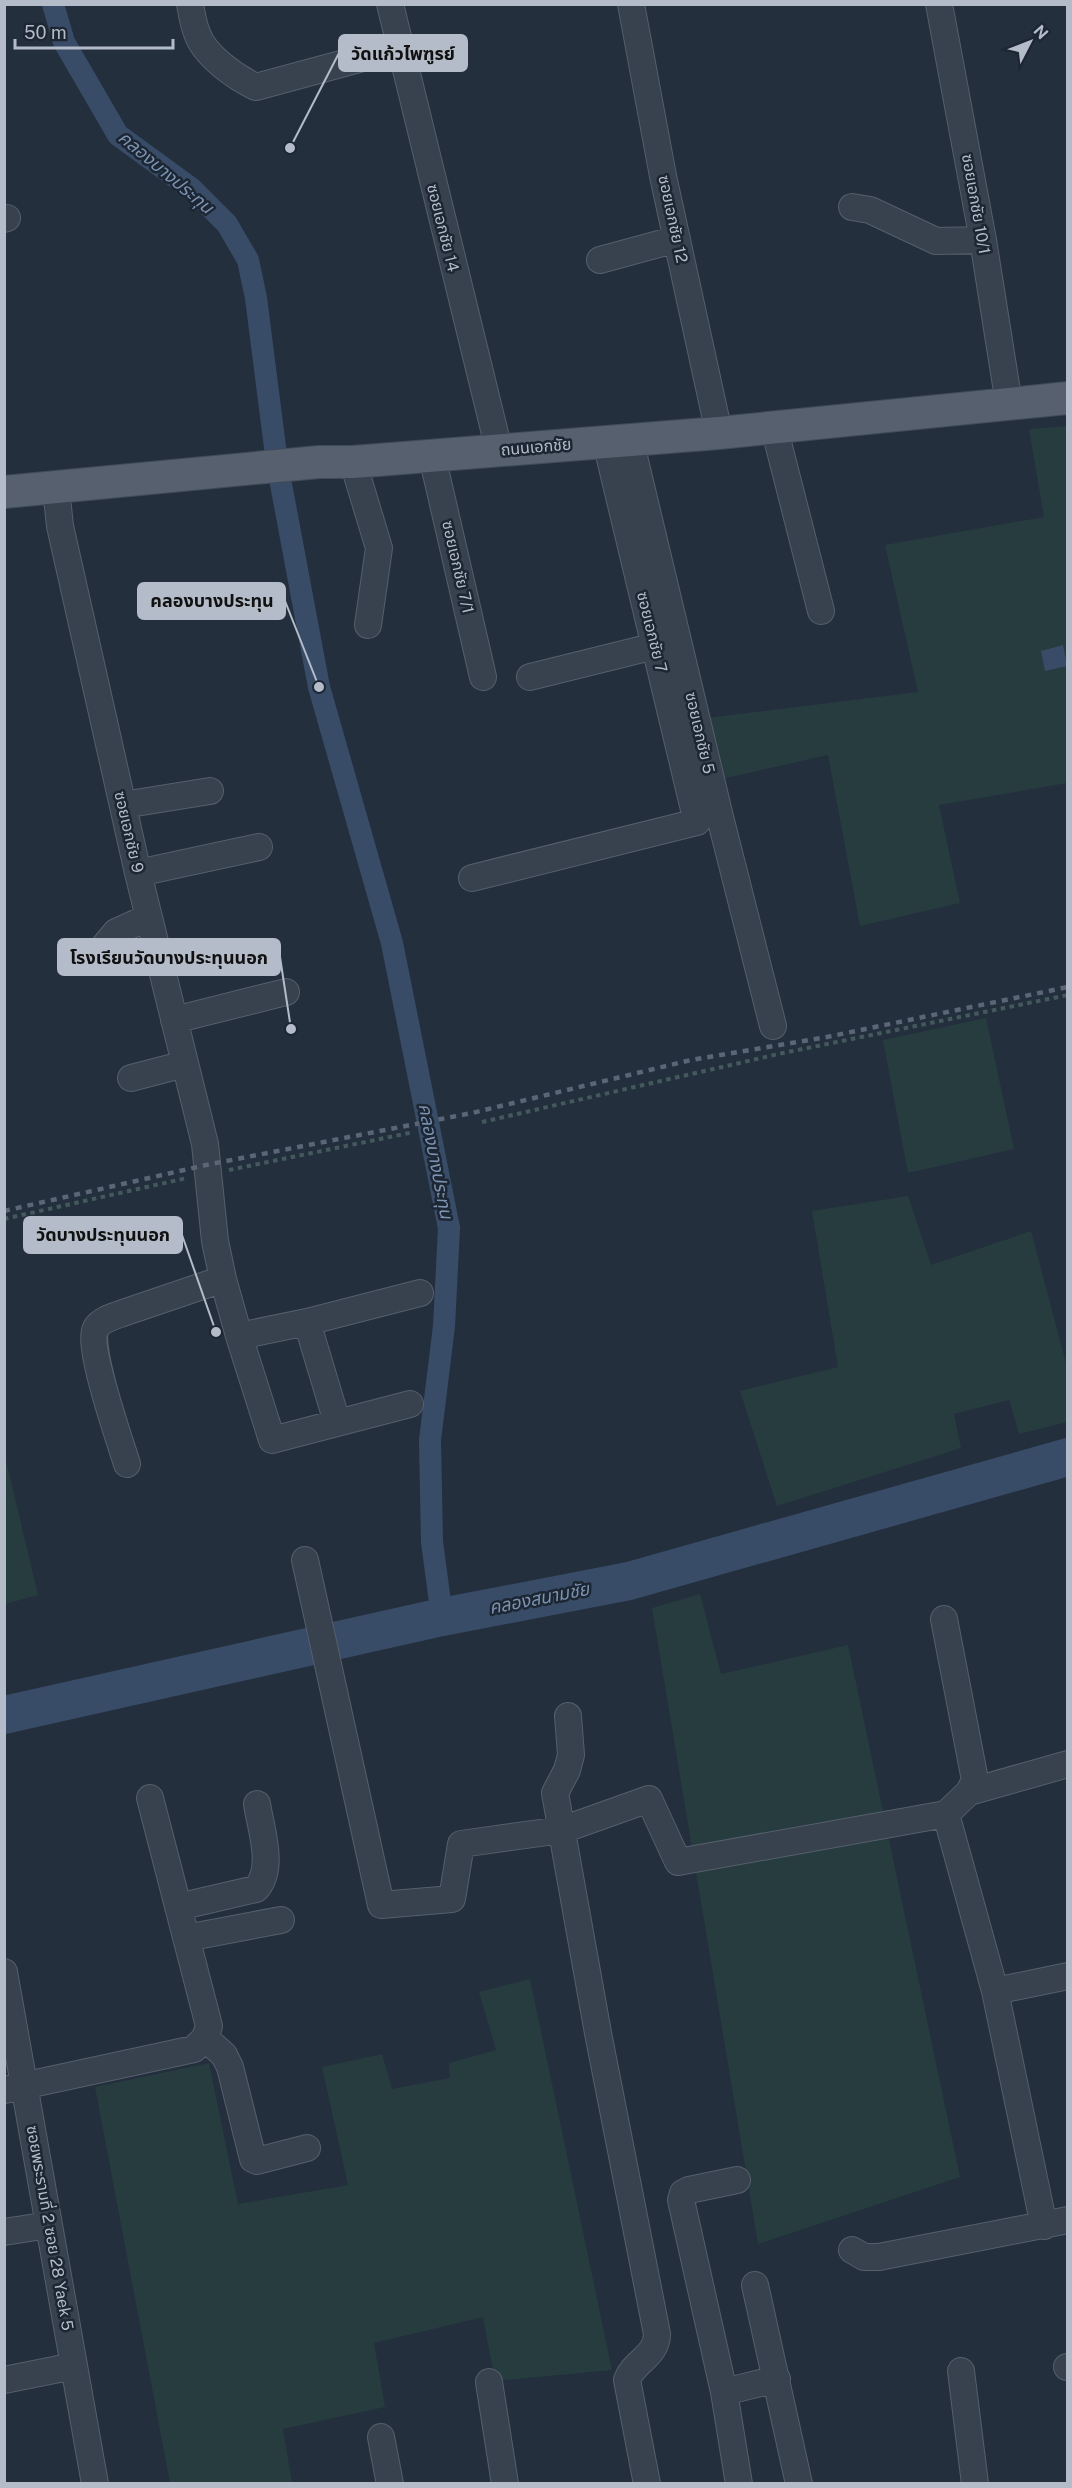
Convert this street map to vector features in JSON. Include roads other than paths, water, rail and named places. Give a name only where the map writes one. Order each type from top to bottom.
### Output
[{"type":"main road","name":"ถนนเอกชัย","points":[[4,492],[319,462],[353,462],[719,433],[1068,398]]},
{"type":"street","points":[[190,4],[197,34],[209,53],[246,82],[256,87],[400,48]]},
{"type":"street","name":"ซอยเอกชัย 14","points":[[390,4],[499,450]]},
{"type":"street","name":"ซอยเอกชัย 12","points":[[631,4],[677,239],[719,433]]},
{"type":"street","name":"ซอยเอกชัย 10/1","points":[[939,4],[983,240],[1009,404]]},
{"type":"street","points":[[852,207],[870,210],[936,241],[983,240]]},
{"type":"street","points":[[600,260],[677,239]]},
{"type":"street","points":[[774,427],[821,611]]},
{"type":"street","name":"ซอยเอกชัย 7","points":[[472,878],[697,822],[655,646],[618,441]]},
{"type":"street","name":"ซอยเอกชัย 5","points":[[618,441],[720,817],[773,1026]]},
{"type":"street","name":"ซอยเอกชัย 7/1","points":[[432,456],[483,677]]},
{"type":"street","points":[[353,462],[379,548],[368,625]]},
{"type":"street","name":"ซอยเอกชัย 9","points":[[56,488],[60,526],[138,873],[205,1144],[215,1241],[238,1336],[272,1440],[337,1422]]},
{"type":"street","points":[[530,677],[655,646]]},
{"type":"street","points":[[123,805],[210,791]]},
{"type":"street","points":[[138,873],[259,847]]},
{"type":"street","points":[[96,956],[116,932],[149,917]]},
{"type":"street","points":[[174,1020],[286,992]]},
{"type":"street","points":[[130,1078],[185,1064]]},
{"type":"street","points":[[127,1464],[99,1372],[92,1340],[96,1328],[104,1320],[223,1279]]},
{"type":"street","points":[[238,1336],[307,1322],[420,1293]]},
{"type":"street","points":[[307,1322],[337,1422],[410,1404]]},
{"type":"street","points":[[305,1560],[381,1905],[452,1899],[461,1844],[562,1830],[649,1799],[678,1862],[946,1814],[969,1792],[975,1780],[944,1619]]},
{"type":"street","points":[[568,1716],[571,1755],[567,1770],[558,1782],[555,1793],[598,2033],[657,2334],[657,2342],[644,2361],[630,2372],[627,2380],[647,2484]]},
{"type":"street","points":[[969,1792],[1068,1764]]},
{"type":"street","points":[[15,2088],[194,2049],[204,2038],[209,2026],[150,1798]]},
{"type":"street","points":[[178,1907],[256,1890],[265,1880],[266,1863],[257,1804]]},
{"type":"street","points":[[852,2250],[864,2257],[879,2257],[1056,2223],[946,1814]]},
{"type":"street","points":[[186,1938],[281,1920]]},
{"type":"street","name":"ซอยพระรามที่ 2 ซอย 28 Yaek 5","points":[[4,1972],[15,2088],[49,2225],[95,2484]]},
{"type":"street","points":[[995,1991],[1068,1976]]},
{"type":"street","points":[[204,2038],[224,2055],[230,2067],[253,2159],[257,2161],[307,2148]]},
{"type":"street","points":[[737,2180],[689,2190],[683,2193],[681,2200],[724,2392],[739,2484]]},
{"type":"street","points":[[4,2232],[49,2225]]},
{"type":"street","points":[[755,2285],[800,2484]]},
{"type":"street","points":[[4,2380],[74,2366]]},
{"type":"street","points":[[961,2371],[975,2484]]},
{"type":"street","points":[[724,2392],[777,2379]]},
{"type":"street","points":[[489,2382],[505,2484]]},
{"type":"street","points":[[381,2437],[390,2484]]},
{"type":"water","points":[[1063,645],[1067,666],[1045,671],[1041,651]]},
{"type":"waterway","name":"คลองบางประทุน","points":[[53,4],[64,42],[118,135],[192,189],[227,224],[248,260],[256,298],[277,463],[319,687],[392,943],[449,1228],[444,1326],[430,1440],[432,1542],[442,1617]]},
{"type":"waterway","name":"คลองสนามชัย","points":[[4,1715],[442,1617],[629,1581],[1068,1457]]},
{"type":"railway","points":[[4,1211],[206,1165],[472,1113],[691,1060],[827,1037],[1068,987]]},
{"type":"place","name":"วัดแก้วไพฑูรย์","points":[[290,148]]},
{"type":"place","name":"คลองบางประทุน","points":[[319,687]]},
{"type":"place","name":"โรงเรียนวัดบางประทุนนอก","points":[[291,1029]]},
{"type":"place","name":"วัดบางประทุนนอก","points":[[216,1332]]}]
